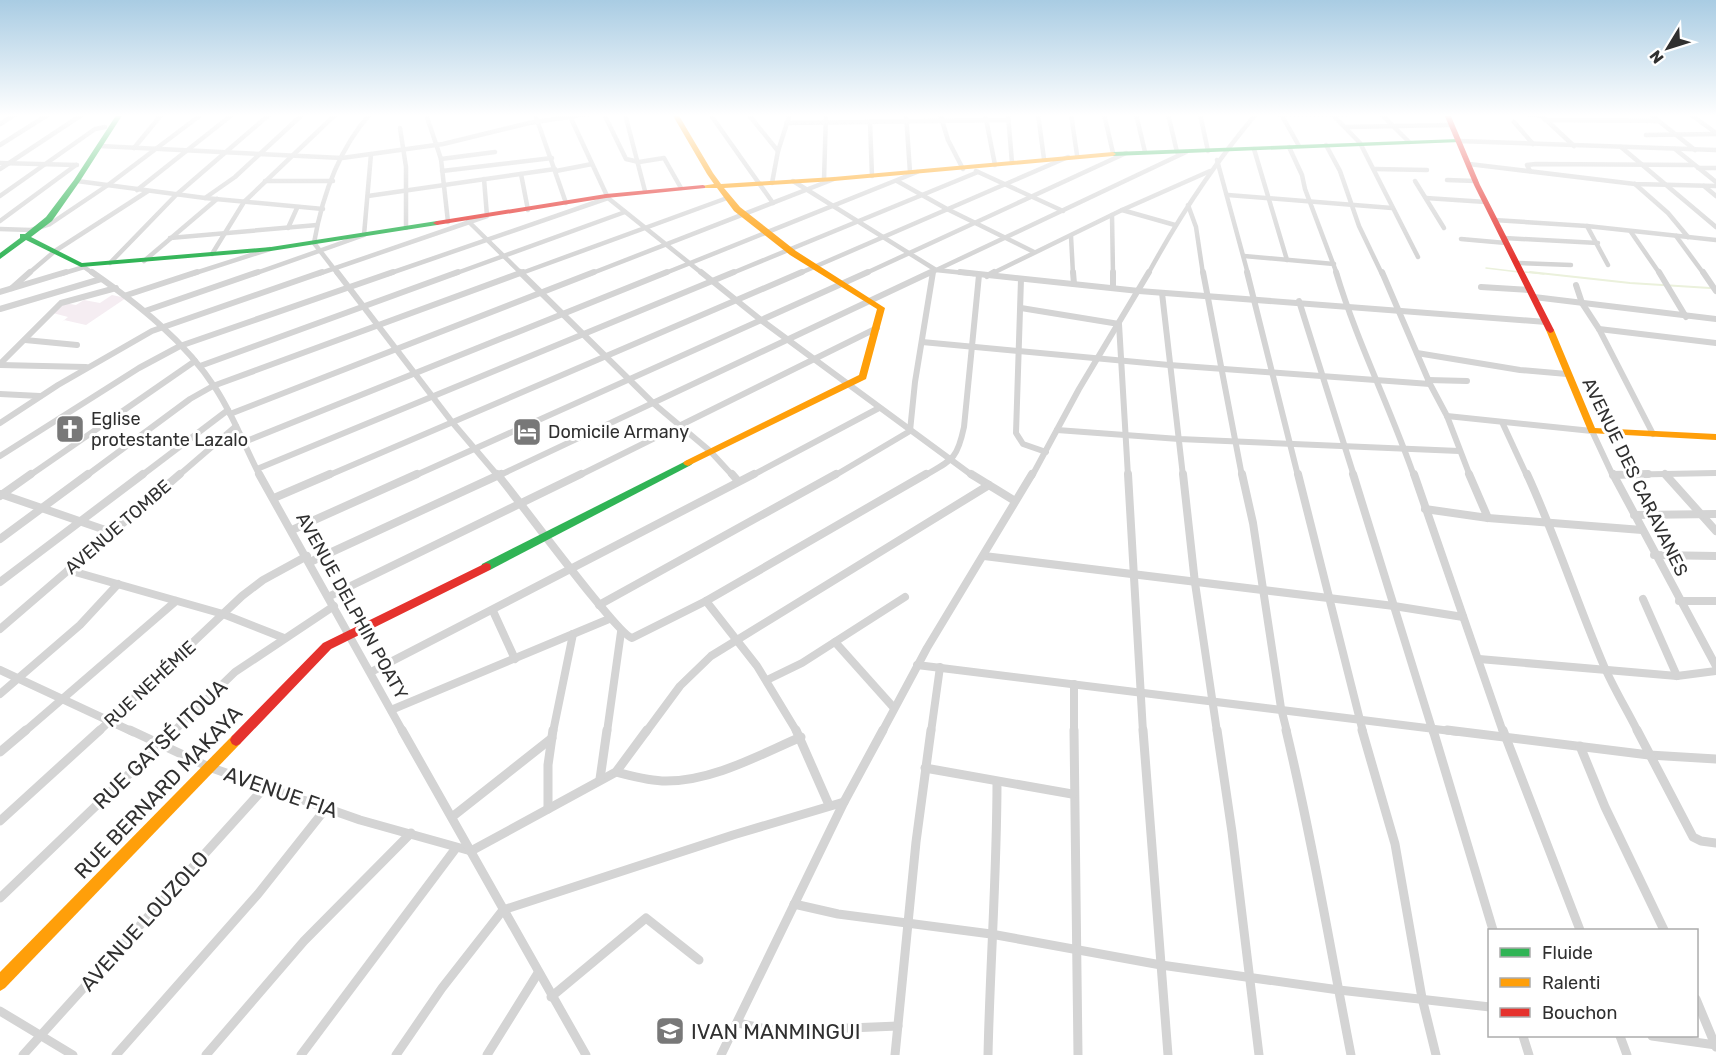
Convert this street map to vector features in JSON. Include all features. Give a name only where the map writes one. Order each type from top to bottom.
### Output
[{"type":"street","points":[[0,169],[9,163]]},
{"type":"street","points":[[17,163],[78,165]]},
{"type":"street","points":[[0,257],[30,233],[77,181],[89,163]]},
{"type":"street","points":[[0,252],[30,233],[50,224],[136,163]]},
{"type":"street","points":[[137,190],[170,163]]},
{"type":"street","points":[[110,263],[176,195],[211,163]]},
{"type":"street","points":[[205,198],[235,177],[249,163]]},
{"type":"street","points":[[212,254],[244,202],[283,163]]},
{"type":"street","points":[[340,163],[317,225],[314,243],[452,422],[499,474],[609,620],[626,637],[639,637],[706,601],[951,460],[959,450],[964,427],[972,348],[983,276]]},
{"type":"street","points":[[364,235],[370,163]]},
{"type":"street","points":[[405,163],[406,228]]},
{"type":"street","points":[[441,163],[448,222]]},
{"type":"street","points":[[442,171],[508,163]]},
{"type":"street","points":[[553,163],[566,203]]},
{"type":"street","points":[[639,163],[645,191]]},
{"type":"street","points":[[667,163],[681,188]]},
{"type":"street","points":[[328,597],[816,360],[877,328],[880,308],[873,301],[813,266],[742,215],[719,187],[705,163]]},
{"type":"street","points":[[744,163],[773,203]]},
{"type":"street","points":[[772,183],[776,163]]},
{"type":"street","points":[[828,163],[829,179]]},
{"type":"street","points":[[872,163],[872,176]]},
{"type":"street","points":[[912,163],[913,172]]},
{"type":"street","points":[[967,163],[971,169],[1063,211]]},
{"type":"street","points":[[0,423],[40,396],[163,327],[487,216],[645,191],[971,169],[1010,163]]},
{"type":"street","points":[[274,498],[1054,163]]},
{"type":"street","points":[[292,530],[975,224],[1104,163]]},
{"type":"street","points":[[308,559],[499,474],[873,301],[1159,163]]},
{"type":"street","points":[[721,1055],[844,802],[917,665],[1046,452],[1097,358],[1139,291],[1175,225],[1216,163]]},
{"type":"street","points":[[1219,163],[1359,718],[1395,844],[1422,998],[1436,1055]]},
{"type":"street","points":[[1258,163],[1287,260]]},
{"type":"street","points":[[1299,163],[1346,305],[1404,449],[1505,737],[1580,929]]},
{"type":"street","points":[[1336,163],[1351,204],[1429,382],[1447,416],[1459,451],[1488,518]]},
{"type":"street","points":[[1371,163],[1418,257]]},
{"type":"street","points":[[0,196],[44,164]]},
{"type":"street","points":[[368,196],[592,164],[607,197],[644,228],[761,320],[910,431],[1015,501]]},
{"type":"street","points":[[1469,164],[1635,184],[1704,186],[1716,184]]},
{"type":"street","name":"AVENUE DES CARAVANES","points":[[1469,164],[1494,220],[1518,262],[1546,322],[1612,475],[1715,663]]},
{"type":"street","points":[[1530,171],[1527,165],[1532,164],[1693,165],[1716,184]]},
{"type":"street","points":[[1641,164],[1716,227]]},
{"type":"street","points":[[0,221],[78,165]]},
{"type":"street","points":[[30,233],[50,210],[78,165]]},
{"type":"street","points":[[1698,168],[1716,168]]},
{"type":"street","points":[[257,469],[920,195],[971,169]]},
{"type":"street","points":[[1374,169],[1428,171]]},
{"type":"street","points":[[983,276],[1210,171]]},
{"type":"street","points":[[244,442],[897,181],[913,172]]},
{"type":"street","points":[[521,174],[528,210]]},
{"type":"street","points":[[484,179],[487,216]]},
{"type":"street","points":[[0,582],[229,412],[667,246],[808,190],[829,179]]},
{"type":"street","points":[[1447,180],[1476,181]]},
{"type":"street","points":[[77,181],[176,195],[323,209]]},
{"type":"street","points":[[265,181],[333,181]]},
{"type":"street","points":[[793,181],[909,252],[935,271],[1162,293],[1346,305],[1546,322]]},
{"type":"street","points":[[897,181],[975,224],[1034,252]]},
{"type":"street","points":[[1415,181],[1444,228]]},
{"type":"street","points":[[1635,184],[1668,213],[1688,237]]},
{"type":"street","points":[[1704,186],[1716,196]]},
{"type":"street","points":[[12,288],[55,251],[148,191]]},
{"type":"street","points":[[1228,195],[1392,208]]},
{"type":"street","points":[[0,456],[148,362],[180,346],[607,197]]},
{"type":"street","points":[[0,539],[190,399],[213,386],[727,198]]},
{"type":"street","points":[[1426,198],[1486,202]]},
{"type":"street","points":[[144,261],[217,199]]},
{"type":"street","points":[[1188,206],[1196,227],[1206,295],[1234,441],[1253,523],[1281,708],[1310,825],[1321,902],[1351,1055]]},
{"type":"street","points":[[288,228],[297,208]]},
{"type":"street","points":[[1122,210],[1175,225]]},
{"type":"street","points":[[1,494],[197,364],[625,212]]},
{"type":"street","points":[[1112,215],[1113,288]]},
{"type":"street","points":[[1494,220],[1587,226],[1716,240]]},
{"type":"street","points":[[0,292],[82,266],[271,249],[448,222],[468,221]]},
{"type":"street","points":[[468,221],[653,403],[710,452],[738,482]]},
{"type":"street","points":[[170,238],[225,235],[317,225]]},
{"type":"street","points":[[1587,226],[1608,265]]},
{"type":"street","points":[[0,229],[30,233]]},
{"type":"street","points":[[1631,232],[1666,282],[1686,317]]},
{"type":"street","name":"AVENUE DELPHIN POATY","points":[[30,233],[127,295],[163,327],[197,364],[213,386],[583,1053]]},
{"type":"street","points":[[145,311],[355,241],[364,235]]},
{"type":"street","points":[[1071,236],[1074,284]]},
{"type":"street","points":[[1676,236],[1716,291]]},
{"type":"street","points":[[1461,239],[1598,243]]},
{"type":"street","points":[[127,295],[271,249]]},
{"type":"street","points":[[1244,256],[1334,264]]},
{"type":"street","points":[[1518,262],[1570,265]]},
{"type":"street","points":[[910,431],[915,382],[935,271]]},
{"type":"street","points":[[0,309],[101,279]]},
{"type":"street","points":[[1021,279],[1017,440],[1046,452]]},
{"type":"street","points":[[1576,285],[1582,303],[1599,328],[1653,434]]},
{"type":"street","points":[[0,364],[61,303],[116,288]]},
{"type":"street","points":[[1481,288],[1686,317],[1716,319]]},
{"type":"street","points":[[1162,293],[1195,583],[1232,832],[1259,1055]]},
{"type":"street","points":[[1299,302],[1493,929]]},
{"type":"street","points":[[1021,308],[1119,324]]},
{"type":"street","points":[[1119,324],[1140,693],[1168,1055]]},
{"type":"street","name":"RUE BERNARD MAKAYA","points":[[0,983],[327,646],[863,377],[877,328]]},
{"type":"street","points":[[1599,328],[1716,343]]},
{"type":"street","points":[[25,340],[77,345]]},
{"type":"street","points":[[922,342],[1221,369],[1378,380],[1467,381]]},
{"type":"street","points":[[1417,353],[1520,370],[1568,374]]},
{"type":"street","points":[[0,364],[88,368]]},
{"type":"street","points":[[0,394],[40,396]]},
{"type":"street","points":[[371,672],[493,611],[879,408]]},
{"type":"street","points":[[1447,416],[1592,431],[1716,437]]},
{"type":"street","points":[[1502,422],[1549,522],[1605,668],[1693,837],[1716,843]]},
{"type":"street","name":"AVENUE TOMBE","points":[[0,629],[236,426]]},
{"type":"street","points":[[1057,430],[1179,439],[1459,451]]},
{"type":"street","points":[[599,605],[910,431]]},
{"type":"street","points":[[1612,475],[1716,473]]},
{"type":"street","points":[[1665,474],[1716,531]]},
{"type":"street","points":[[471,851],[616,772],[680,686],[711,656],[989,485]]},
{"type":"street","points":[[1,494],[111,532]]},
{"type":"street","points":[[1425,509],[1488,518],[1642,530]]},
{"type":"street","points":[[1634,515],[1716,514]]},
{"type":"street","points":[[1654,555],[1716,556]]},
{"type":"street","points":[[984,556],[1463,616]]},
{"type":"street","name":"RUE NEHÉMIE","points":[[0,821],[223,614],[263,580],[308,559]]},
{"type":"street","points":[[68,570],[223,614],[284,638]]},
{"type":"street","points":[[0,694],[80,625],[118,584]]},
{"type":"street","points":[[767,680],[835,642],[905,597]]},
{"type":"street","points":[[1643,599],[1677,676]]},
{"type":"street","points":[[0,752],[176,601]]},
{"type":"street","points":[[706,601],[737,638],[767,680],[801,737],[829,805]]},
{"type":"street","points":[[1679,601],[1716,601]]},
{"type":"street","name":"RUE GATSÉ ITOUA","points":[[0,898],[235,672],[334,606]]},
{"type":"street","points":[[493,611],[515,659]]},
{"type":"street","points":[[391,710],[609,620]]},
{"type":"street","points":[[600,779],[621,632]]},
{"type":"street","points":[[548,809],[546,790],[552,738],[573,634]]},
{"type":"street","points":[[835,642],[894,708]]},
{"type":"street","points":[[1479,658],[1677,676],[1716,671]]},
{"type":"street","points":[[917,665],[1580,746],[1716,759]]},
{"type":"street","points":[[895,1055],[925,768],[940,667]]},
{"type":"street","name":"AVENUE FIA","points":[[0,670],[60,700],[209,767],[360,820],[471,851]]},
{"type":"street","points":[[1074,684],[1072,794],[1078,952],[1078,1055]]},
{"type":"street","points":[[616,772],[652,781],[686,779],[733,765],[801,737]]},
{"type":"street","points":[[452,817],[552,738]]},
{"type":"street","points":[[1580,746],[1609,816],[1664,929]]},
{"type":"street","points":[[925,768],[1072,794]]},
{"type":"street","points":[[988,1055],[991,934],[997,855],[997,782]]},
{"type":"street","name":"AVENUE LOUZOLO","points":[[23,1055],[265,787]]},
{"type":"street","points":[[396,1055],[442,988],[503,910],[844,802]]},
{"type":"street","points":[[116,1055],[258,894],[327,807]]},
{"type":"street","points":[[206,1055],[300,943],[366,874],[411,833]]},
{"type":"street","points":[[301,1055],[456,848]]},
{"type":"street","points":[[794,904],[838,914],[991,934],[1078,952],[1161,965],[1339,990],[1488,1007]]},
{"type":"street","points":[[551,997],[646,918],[699,960]]},
{"type":"street","points":[[487,1055],[538,973]]},
{"type":"street","points":[[1698,1004],[1716,1046]]},
{"type":"street","points":[[0,1011],[73,1055]]},
{"type":"street","points":[[738,1023],[776,1031],[898,1026]]},
{"type":"street","points":[[1524,1037],[1529,1055]]},
{"type":"street","points":[[1621,1037],[1627,1055]]},
{"type":"street","points":[[1664,1037],[1716,1046]]},
{"type":"shaded area","points":[[112,295],[126,298],[86,325],[64,320],[68,317],[49,312],[64,303],[76,305],[84,300],[100,303]]},
{"type":"waterway","points":[[1486,268],[1519,272]]},
{"type":"waterway","points":[[1525,272],[1544,274]]},
{"type":"waterway","points":[[1530,272],[1630,283],[1710,288]]},
{"type":"traffic: fast","points":[[0,257],[49,219],[88,163]]},
{"type":"traffic: fast","points":[[23,236],[81,265],[271,249],[437,223]]},
{"type":"traffic: fast","points":[[486,567],[688,463]]},
{"type":"traffic: slow","points":[[688,463],[863,377],[881,308],[793,253],[737,209],[704,163]]},
{"type":"traffic: slow","points":[[703,187],[834,179],[1010,163]]},
{"type":"traffic: slow","points":[[1550,330],[1592,431],[1716,437]]},
{"type":"traffic: slow","points":[[0,983],[236,740]]},
{"type":"traffic: jam","points":[[1468,163],[1550,330]]},
{"type":"traffic: jam","points":[[437,223],[606,196],[703,187]]},
{"type":"traffic: jam","points":[[236,740],[327,646],[486,567]]},
{"type":"place","name":"Eglise protestante Lazalo","points":[[70,429]]},
{"type":"place","name":"Domicile Armany","points":[[527,432]]},
{"type":"place","name":"IVAN MANMINGUI","points":[[670,1031]]}]
